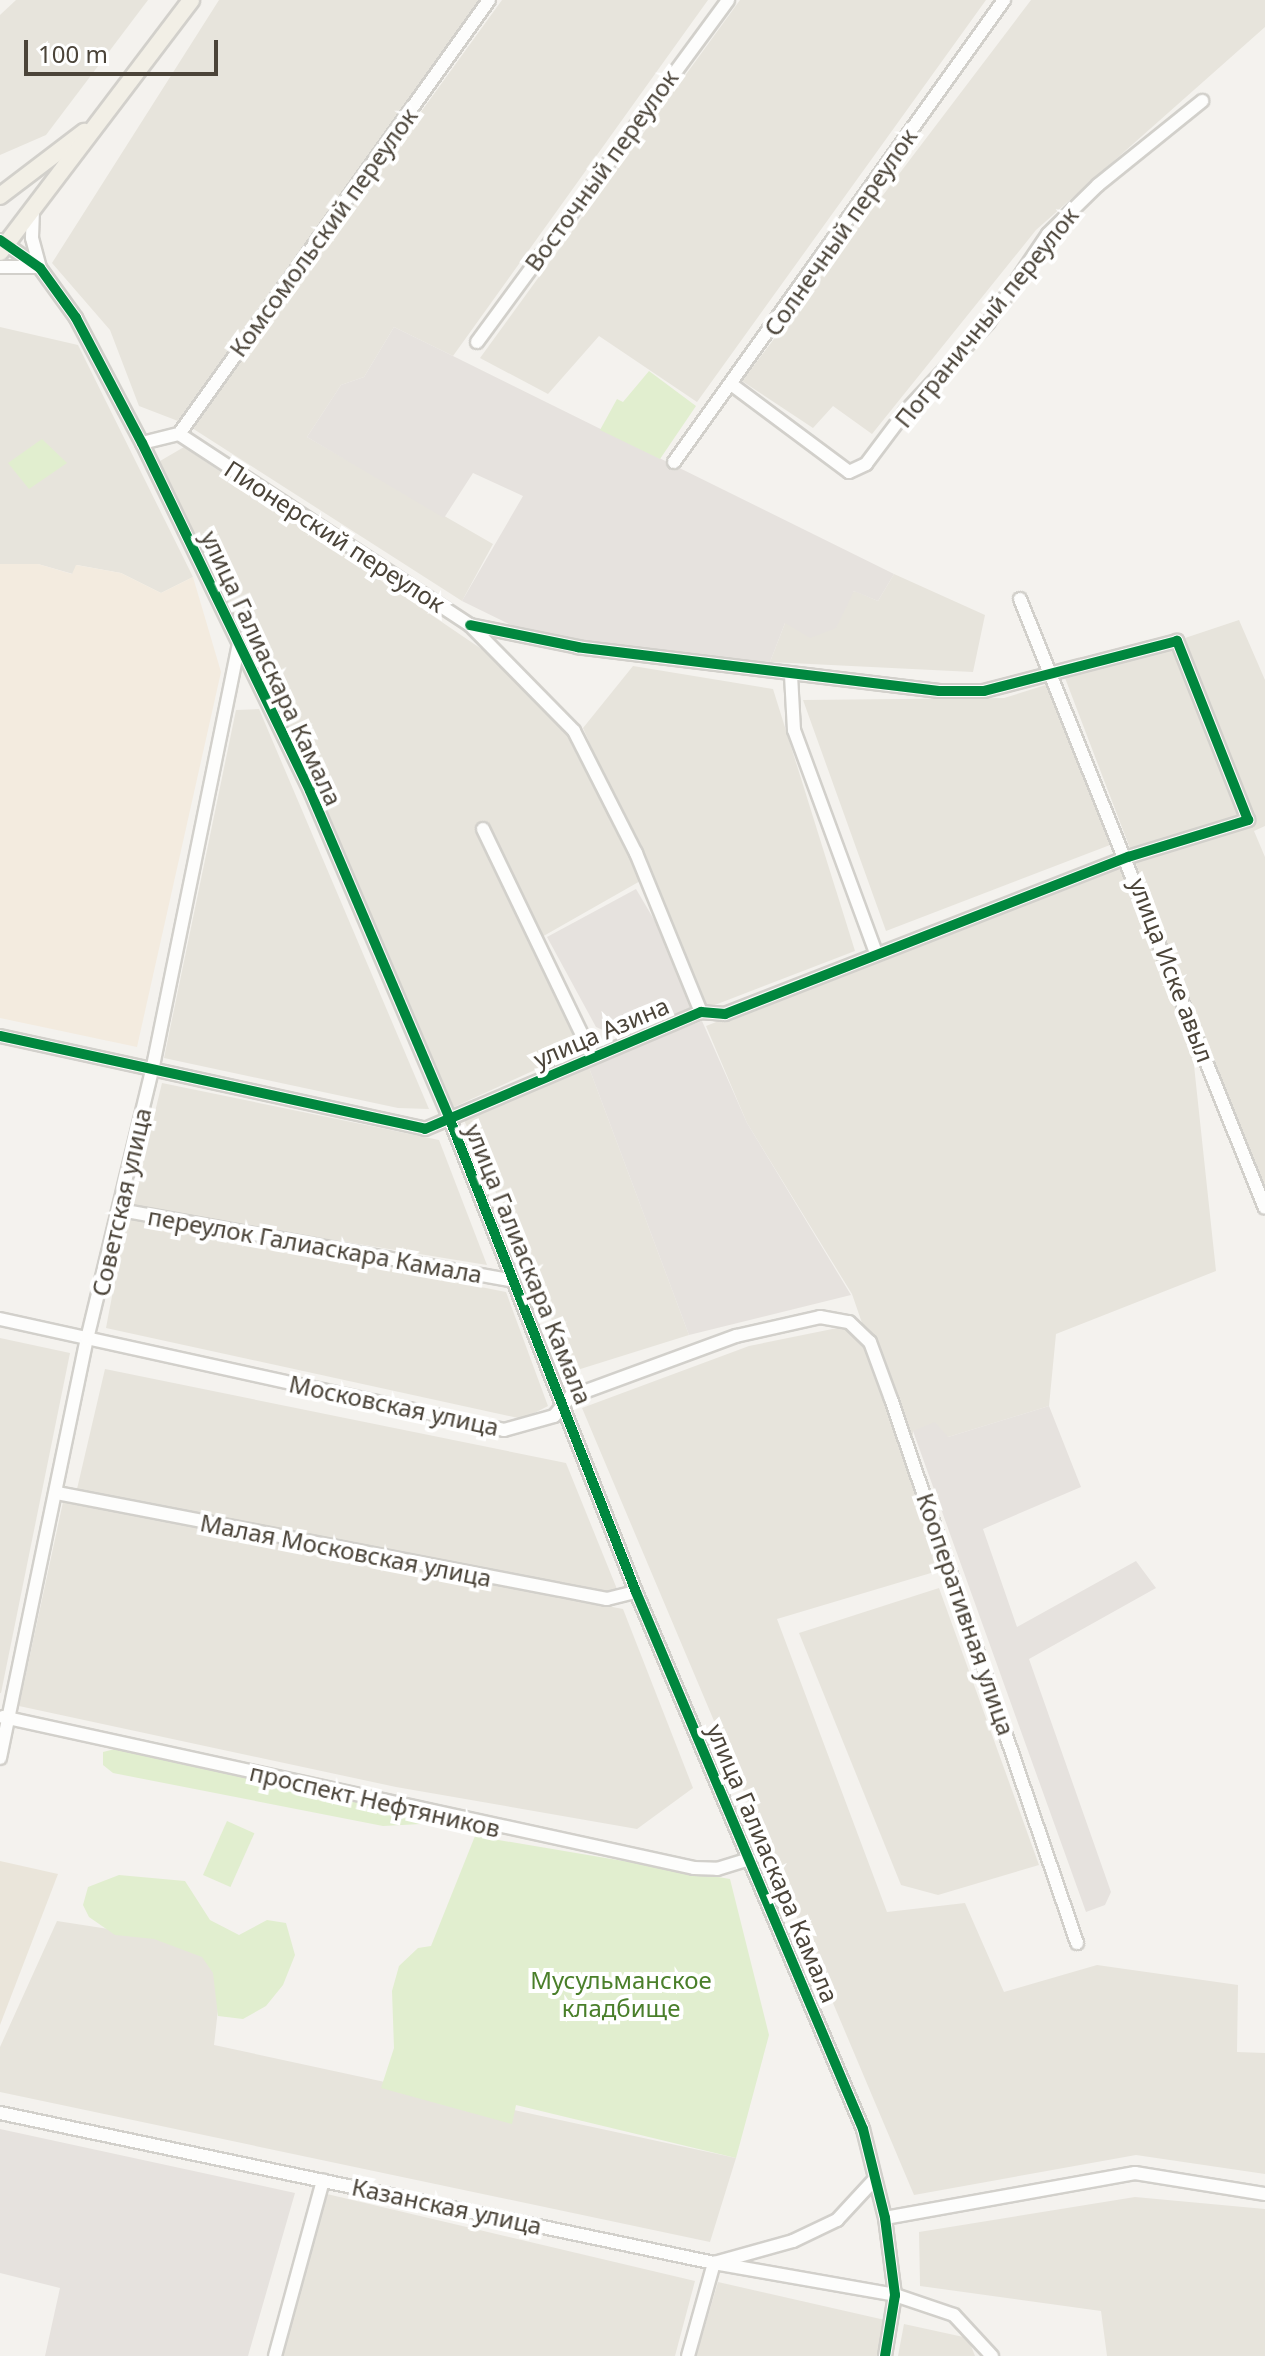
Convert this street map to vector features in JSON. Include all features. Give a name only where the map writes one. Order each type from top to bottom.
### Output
[{"type":"main road","points":[[3,245],[191,0]]},
{"type":"main road","points":[[0,196],[55,159],[103,114]]},
{"type":"street","name":"Комсомольский переулок","points":[[179,434],[489,0]]},
{"type":"street","name":"Восточный переулок","points":[[477,342],[728,0]]},
{"type":"street","name":"Солнечный переулок","points":[[674,462],[1004,0]]},
{"type":"street","name":"Пограничный переулок","points":[[731,384],[849,472],[866,464],[905,412],[988,323],[1048,234],[1098,185],[1202,101]]},
{"type":"street","points":[[0,267],[15,263],[40,268],[32,238],[33,207]]},
{"type":"street","name":"улица Галиаскара Камала","points":[[3,245],[40,268],[76,318],[142,443],[310,791],[450,1120],[636,1592],[863,2129],[885,2218],[895,2295],[885,2356]]},
{"type":"street","points":[[142,443],[179,434]]},
{"type":"street","name":"Пионерский переулок","points":[[179,434],[470,625],[574,731],[636,853],[701,1012]]},
{"type":"street","name":"улица Иске авыл","points":[[1020,599],[1128,857],[1265,1208]]},
{"type":"street","points":[[470,625],[578,647],[904,689],[984,691],[1052,674]]},
{"type":"street","name":"улица Азина","points":[[0,1036],[425,1129],[592,1055],[701,1012],[725,1014],[1128,857],[1248,820],[1177,641],[1052,674]]},
{"type":"street","name":"Советская улица","points":[[0,1758],[4,1718],[57,1493],[87,1339],[152,1071],[239,645]]},
{"type":"street","points":[[791,675],[794,730],[876,953]]},
{"type":"street","points":[[483,829],[592,1055]]},
{"type":"street","name":"переулок Галиаскара Камала","points":[[120,1210],[511,1280]]},
{"type":"street","name":"Московская улица","points":[[0,1319],[487,1428],[523,1427],[564,1407],[570,1397],[651,1366],[736,1336],[820,1317]]},
{"type":"street","name":"Кооперативная улица","points":[[820,1317],[849,1322],[870,1342],[1077,1943]]},
{"type":"street","name":"Малая Московская улица","points":[[57,1493],[607,1599],[636,1592]]},
{"type":"street","name":"проспект Нефтяников","points":[[4,1718],[694,1868],[717,1869],[750,1859]]},
{"type":"street","name":"Казанская улица","points":[[0,2113],[714,2263],[895,2295],[954,2315],[992,2356]]},
{"type":"street","points":[[885,2218],[1135,2173],[1265,2194]]},
{"type":"street","points":[[688,2356],[714,2263],[793,2241],[837,2220],[875,2179]]},
{"type":"street","points":[[275,2356],[323,2180]]},
{"type":"shaded area","points":[[16,0],[148,0],[46,135],[0,155],[0,15]]},
{"type":"shaded area","points":[[219,0],[479,0],[178,421],[139,406],[110,330],[52,263]]},
{"type":"shaded area","points":[[502,0],[708,0],[453,356],[394,327],[364,377],[341,385],[307,437],[493,544],[462,601],[192,428]]},
{"type":"shaded area","points":[[740,0],[986,0],[697,402],[599,336],[548,394],[480,358]]},
{"type":"shaded area","points":[[1031,0],[1265,0],[1265,27],[1036,230],[872,434],[833,406],[813,428],[742,381]]},
{"type":"shaded area","points":[[0,327],[78,345],[193,577],[161,593],[121,573],[77,565],[73,574],[38,564],[0,564]]},
{"type":"shaded area","points":[[394,327],[894,574],[878,601],[854,591],[836,628],[810,638],[785,623],[770,662],[660,655],[519,629],[462,601],[523,496],[473,473],[444,518],[307,437],[341,385],[364,377]]},
{"type":"shaded area","points":[[184,447],[483,650],[566,734],[642,880],[533,942],[583,1048],[454,1107],[160,461]]},
{"type":"shaded area","points":[[0,564],[38,564],[72,574],[76,565],[121,573],[161,593],[193,577],[221,672],[137,1047],[0,1018]]},
{"type":"shaded area","points":[[894,574],[985,615],[973,672],[770,662],[785,623],[855,591],[878,601]]},
{"type":"shaded area","points":[[1239,620],[1265,680],[1265,826],[1254,831],[1265,857],[1265,1202],[1065,678]]},
{"type":"shaded area","points":[[633,666],[773,689],[855,951],[707,1008],[583,728]]},
{"type":"shaded area","points":[[1052,683],[1110,845],[886,931],[803,700],[1004,698]]},
{"type":"shaded area","points":[[259,709],[429,1109],[398,1108],[164,1058],[236,710]]},
{"type":"shaded area","points":[[1123,862],[1193,1056],[1216,1271],[1056,1334],[1049,1406],[948,1437],[913,1431],[911,1479],[941,1570],[777,1619],[887,1912],[965,1903],[1004,1992],[1097,1965],[1238,1985],[1237,2052],[1265,2053],[1265,2174],[1136,2155],[914,2195],[582,1408],[749,1346],[862,1323],[852,1294],[747,1123],[706,1026]]},
{"type":"shaded area","points":[[636,889],[672,950],[694,1008],[620,1038],[596,1027],[547,937]]},
{"type":"shaded area","points":[[702,1021],[747,1123],[851,1295],[689,1335],[588,1065]]},
{"type":"shaded area","points":[[588,1065],[689,1335],[574,1371],[464,1120]]},
{"type":"shaded area","points":[[162,1083],[439,1140],[487,1265],[132,1207]]},
{"type":"shaded area","points":[[127,1217],[506,1292],[548,1406],[523,1419],[106,1328]]},
{"type":"shaded area","points":[[0,1338],[70,1353],[1,1693],[0,1693]]},
{"type":"shaded area","points":[[105,1369],[566,1463],[619,1594],[77,1489]]},
{"type":"shaded area","points":[[1049,1406],[1081,1487],[983,1529],[1017,1627],[1136,1561],[1156,1588],[1029,1659],[1111,1892],[1105,1905],[1086,1912],[913,1431],[935,1422],[948,1437]]},
{"type":"shaded area","points":[[63,1502],[623,1609],[693,1788],[637,1829],[396,1787],[19,1706]]},
{"type":"shaded area","points":[[939,1588],[1039,1865],[938,1895],[901,1885],[799,1633]]},
{"type":"shaded area","points":[[0,1861],[58,1874],[0,2025]]},
{"type":"shaded area","points":[[57,1921],[225,1947],[214,2045],[736,2158],[710,2242],[0,2092],[0,2047]]},
{"type":"shaded area","points":[[0,2129],[295,2193],[248,2356],[45,2356],[60,2288],[0,2273]]},
{"type":"shaded area","points":[[327,2194],[695,2281],[675,2356],[280,2356]]},
{"type":"shaded area","points":[[1135,2197],[1265,2209],[1265,2356],[1107,2356],[1101,2311],[920,2286],[919,2232]]},
{"type":"shaded area","points":[[718,2282],[885,2320],[878,2356],[696,2356]]},
{"type":"shaded area","points":[[904,2324],[968,2338],[975,2356],[898,2356]]},
{"type":"green space","points":[[649,371],[696,406],[660,459],[600,430],[617,399],[623,402]]},
{"type":"green space","points":[[42,439],[67,463],[29,489],[8,463]]},
{"type":"green space","points":[[115,1749],[400,1810],[421,1824],[383,1826],[113,1773],[103,1765],[103,1752]]},
{"type":"green space","points":[[227,1821],[254,1833],[230,1887],[203,1875]]},
{"type":"green space","name":"Мусульманское кладбище","points":[[475,1836],[730,1879],[769,2035],[736,2158],[516,2105],[512,2124],[381,2088],[394,2048],[392,1991],[399,1966],[418,1948],[431,1946]]},
{"type":"green space","points":[[119,1875],[185,1881],[210,1920],[239,1935],[267,1920],[286,1923],[295,1955],[283,1985],[266,2006],[243,2019],[218,2016],[213,1973],[202,1957],[154,1939],[115,1935],[89,1917],[83,1905],[88,1887]]},
{"type":"cycle path","points":[[0,240],[40,268],[76,318],[142,443],[310,791],[450,1120],[636,1592],[863,2129],[885,2218],[895,2295],[885,2356]]},
{"type":"cycle path","points":[[0,1036],[425,1129],[701,1012],[725,1014],[1128,857],[1248,820],[1177,641],[984,691],[939,691],[578,647],[470,625]]}]
